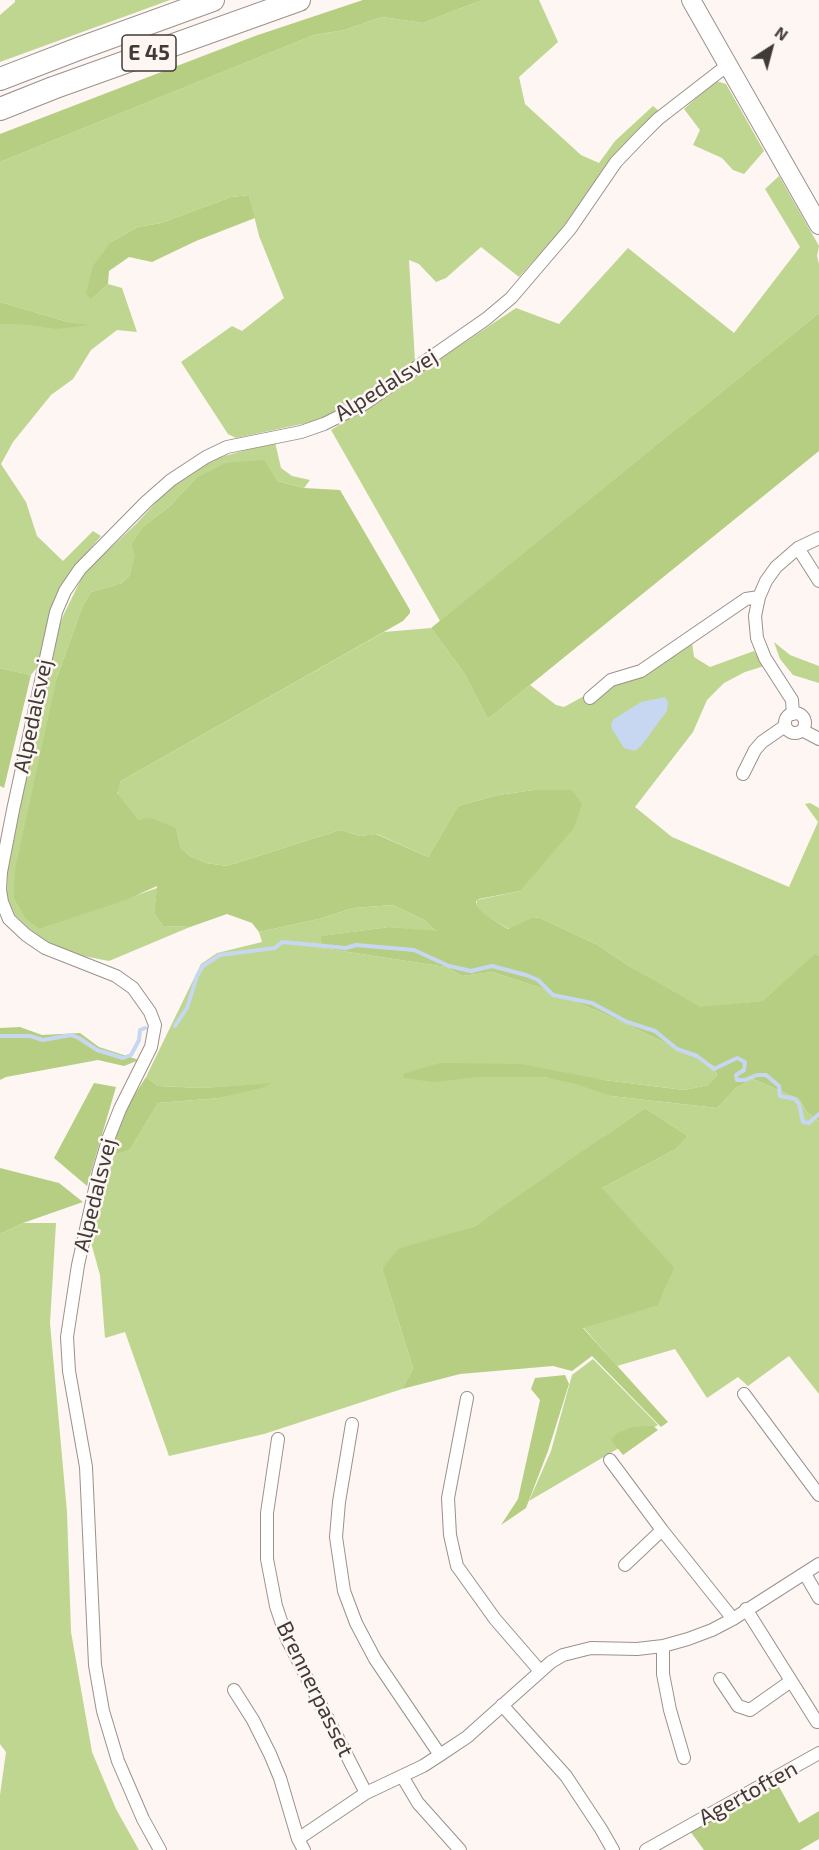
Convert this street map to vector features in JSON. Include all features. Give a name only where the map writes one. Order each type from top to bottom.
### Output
[{"type":"highway","name":"E 45","points":[[0,79],[78,48],[213,0]]},
{"type":"highway","name":"E 45","points":[[0,109],[52,88],[299,0]]},
{"type":"main road","points":[[691,0],[819,225]]},
{"type":"street","name":"Alpedalsvej","points":[[160,1850],[142,1819],[118,1761],[103,1711],[95,1665],[86,1467],[69,1371],[68,1337],[78,1265],[99,1171],[120,1108],[151,1047],[155,1025],[150,1012],[133,988],[116,976],[45,948],[26,935],[9,919],[0,890],[1,872],[13,810],[56,612],[65,591],[80,569],[171,480],[206,457],[227,447],[301,432],[324,424],[364,404],[486,319],[511,298],[570,229],[616,162],[658,119],[729,64]]},
{"type":"street","points":[[793,714],[792,700],[765,658],[757,638],[755,616],[759,597],[776,567],[798,548],[819,538]]},
{"type":"street","points":[[798,548],[819,581]]},
{"type":"street","points":[[590,698],[611,680],[641,670],[746,599],[759,597]]},
{"type":"street","points":[[743,774],[755,750],[762,742],[785,726],[786,720],[793,714],[798,714],[803,718],[805,724],[802,730],[793,733],[785,726]]},
{"type":"street","points":[[802,730],[819,739]]},
{"type":"street","points":[[744,1394],[819,1495]]},
{"type":"street","points":[[467,1398],[448,1498],[450,1535],[457,1566],[495,1620],[540,1671]]},
{"type":"street","points":[[352,1424],[339,1502],[336,1537],[344,1591],[356,1623],[375,1659],[440,1755]]},
{"type":"street","name":"Brennerpasset","points":[[278,1439],[267,1513],[267,1559],[276,1606],[287,1639],[366,1792]]},
{"type":"street","points":[[610,1460],[732,1619]]},
{"type":"street","points":[[625,1565],[662,1530]]},
{"type":"street","points":[[234,1690],[253,1720],[270,1754],[301,1845],[366,1792],[423,1766],[467,1737],[540,1671],[563,1654],[591,1648],[637,1649],[663,1646],[704,1633],[732,1619],[819,1564]]},
{"type":"street","points":[[805,1574],[819,1598]]},
{"type":"street","points":[[746,1609],[817,1722]]},
{"type":"street","points":[[663,1646],[663,1674],[670,1710],[684,1758]]},
{"type":"street","points":[[720,1679],[738,1706],[750,1710],[791,1681]]},
{"type":"street","points":[[502,1705],[566,1776],[613,1850]]},
{"type":"street","name":"Agertoften","points":[[646,1850],[819,1753]]},
{"type":"street","points":[[402,1776],[418,1803],[460,1850]]},
{"type":"green space","points":[[15,0],[170,0],[0,62],[0,15]]},
{"type":"green space","points":[[363,0],[482,0],[423,23],[382,17],[344,30],[314,35],[0,162],[0,134],[255,36]]},
{"type":"green space","points":[[482,0],[539,0],[558,42],[519,77],[525,104],[581,155],[599,163],[615,141],[653,106],[659,111],[608,164],[558,234],[519,277],[481,247],[446,278],[436,282],[419,264],[409,260],[415,362],[321,420],[236,438],[228,434],[181,362],[232,326],[242,331],[284,298],[259,236],[249,195],[231,197],[161,223],[138,227],[111,242],[92,299],[108,284],[122,288],[137,332],[117,330],[91,350],[73,379],[51,395],[13,442],[1,464],[26,502],[37,536],[63,561],[93,531],[101,536],[69,574],[53,606],[39,665],[31,675],[0,668],[0,324],[87,325],[68,322],[0,302],[0,162],[314,35],[344,30],[382,17],[423,23]]},
{"type":"green space","points":[[716,81],[726,84],[764,151],[744,174],[733,170],[722,158],[693,145],[700,130],[684,109]]},
{"type":"green space","points":[[779,176],[819,246],[817,256],[819,313],[440,621],[331,430],[516,308],[559,324],[628,248],[734,333],[800,247],[765,189]]},
{"type":"green space","points":[[249,195],[255,218],[196,241],[152,262],[129,257],[109,271],[108,284],[92,299],[86,294],[93,266],[111,242],[138,227],[161,223],[231,197]]},
{"type":"green space","points":[[0,302],[68,322],[90,325],[57,329],[0,324]]},
{"type":"green space","points":[[819,313],[819,451],[488,719],[464,673],[431,628]]},
{"type":"green space","points":[[275,442],[281,468],[292,476],[310,480],[304,488],[277,481],[196,478],[170,506],[145,525],[130,575],[122,583],[91,592],[83,605],[57,677],[40,929],[157,888],[154,913],[163,926],[190,927],[109,961],[78,955],[44,940],[31,930],[15,915],[7,896],[8,859],[51,650],[63,616],[84,573],[188,472],[221,457]]},
{"type":"green space","points":[[264,460],[277,481],[304,488],[340,490],[410,613],[403,621],[121,781],[117,793],[139,820],[150,818],[176,828],[181,848],[190,856],[206,863],[227,866],[340,830],[360,836],[376,834],[428,857],[458,806],[498,795],[534,790],[572,790],[582,805],[573,829],[520,891],[479,899],[476,905],[485,915],[508,929],[533,917],[540,918],[596,944],[700,1007],[762,1001],[815,954],[819,956],[819,1121],[807,1112],[799,1099],[753,1079],[736,1088],[717,1108],[611,1096],[576,1084],[544,1077],[478,1077],[434,1082],[404,1078],[403,1074],[440,1063],[520,1064],[604,1080],[684,1090],[708,1085],[717,1075],[714,1066],[600,1012],[538,987],[492,972],[462,976],[446,967],[322,948],[321,936],[389,927],[436,931],[424,920],[393,905],[353,908],[319,919],[259,932],[252,923],[227,914],[190,927],[163,926],[154,913],[157,886],[128,899],[40,929],[26,919],[14,898],[15,870],[57,677],[83,605],[91,592],[122,583],[130,575],[135,556],[132,544],[145,525],[170,506],[196,478],[226,463]]},
{"type":"green space","points":[[431,628],[464,673],[488,719],[530,685],[556,705],[564,707],[586,695],[614,685],[692,643],[694,657],[710,667],[754,651],[764,666],[745,672],[724,683],[707,700],[693,732],[635,807],[672,837],[789,887],[818,822],[805,804],[810,803],[819,808],[819,956],[815,955],[762,1001],[699,1008],[596,944],[540,918],[533,917],[509,929],[484,915],[476,905],[477,900],[520,891],[572,790],[534,790],[498,795],[458,806],[428,857],[377,834],[360,836],[340,830],[227,866],[206,863],[190,856],[181,848],[176,828],[139,820],[118,795],[117,791],[121,781],[384,632]]},
{"type":"green space","points":[[774,642],[790,655],[819,666],[819,683],[793,675],[780,659]]},
{"type":"green space","points":[[0,668],[31,675],[4,788],[0,786]]},
{"type":"green space","points":[[393,905],[424,920],[437,932],[389,927],[322,936],[322,948],[446,967],[462,976],[492,972],[538,987],[600,1012],[714,1066],[717,1075],[708,1085],[684,1090],[604,1080],[453,1067],[587,1082],[611,1096],[717,1108],[736,1088],[753,1079],[799,1099],[807,1112],[819,1121],[819,1394],[789,1356],[748,1386],[738,1377],[707,1398],[675,1349],[617,1366],[583,1327],[657,1306],[602,1188],[676,1149],[688,1136],[645,1108],[475,1226],[398,1250],[382,1268],[413,1368],[402,1389],[264,1434],[169,1456],[125,1332],[105,1338],[100,1275],[90,1239],[114,1155],[130,1150],[158,1103],[220,1098],[272,1084],[202,1088],[158,1086],[146,1077],[201,964],[217,953],[262,942],[259,932],[319,919],[353,908]]},
{"type":"green space","points":[[20,1027],[42,1035],[80,1033],[99,1047],[139,1060],[124,1066],[98,1060],[0,1080],[0,1028]]},
{"type":"green space","points":[[146,1077],[158,1086],[202,1088],[274,1083],[220,1098],[158,1103],[130,1150],[114,1155],[111,1147],[126,1108]]},
{"type":"green space","points":[[94,1083],[116,1087],[87,1186],[54,1158]]},
{"type":"green space","points":[[645,1108],[688,1136],[676,1149],[602,1188],[674,1268],[657,1306],[583,1328],[668,1422],[661,1427],[592,1356],[572,1371],[553,1366],[460,1374],[402,1389],[413,1368],[382,1268],[398,1249],[475,1226]]},
{"type":"green space","points":[[0,1168],[59,1183],[83,1202],[23,1223],[0,1234]]},
{"type":"green space","points":[[23,1223],[56,1223],[50,1323],[67,1512],[71,1632],[92,1752],[116,1809],[139,1850],[0,1850],[0,1795],[6,1752],[0,1744],[0,1234]]},
{"type":"green space","points":[[593,1359],[658,1425],[529,1501],[551,1451],[572,1375]]},
{"type":"green space","points":[[565,1375],[569,1384],[548,1451],[526,1508],[501,1525],[518,1499],[540,1400],[531,1389],[535,1378]]},
{"type":"green space","points":[[653,1426],[658,1430],[623,1455],[611,1440],[617,1433],[633,1427]]},
{"type":"green space","points":[[777,1783],[799,1823],[819,1811],[819,1839],[800,1850],[704,1850],[690,1831]]},
{"type":"water","points":[[665,697],[668,702],[667,711],[641,746],[635,751],[624,748],[612,729],[611,724],[614,719],[641,702]]},
{"type":"waterway","points":[[175,1026],[187,1008],[197,976],[203,966],[220,955],[275,948],[282,942],[346,948],[356,945],[414,950],[449,966],[471,971],[492,966],[526,975],[538,980],[553,995],[592,1003],[627,1022],[655,1031],[677,1049],[697,1056],[714,1069],[737,1058],[745,1062],[744,1070],[736,1075],[737,1080],[766,1075],[779,1086],[780,1096],[795,1099],[799,1104],[803,1122],[809,1123],[819,1114]]},
{"type":"waterway","points":[[0,1036],[30,1036],[43,1040],[71,1035],[97,1050],[123,1058],[131,1055],[139,1040],[140,1030],[145,1028]]}]
